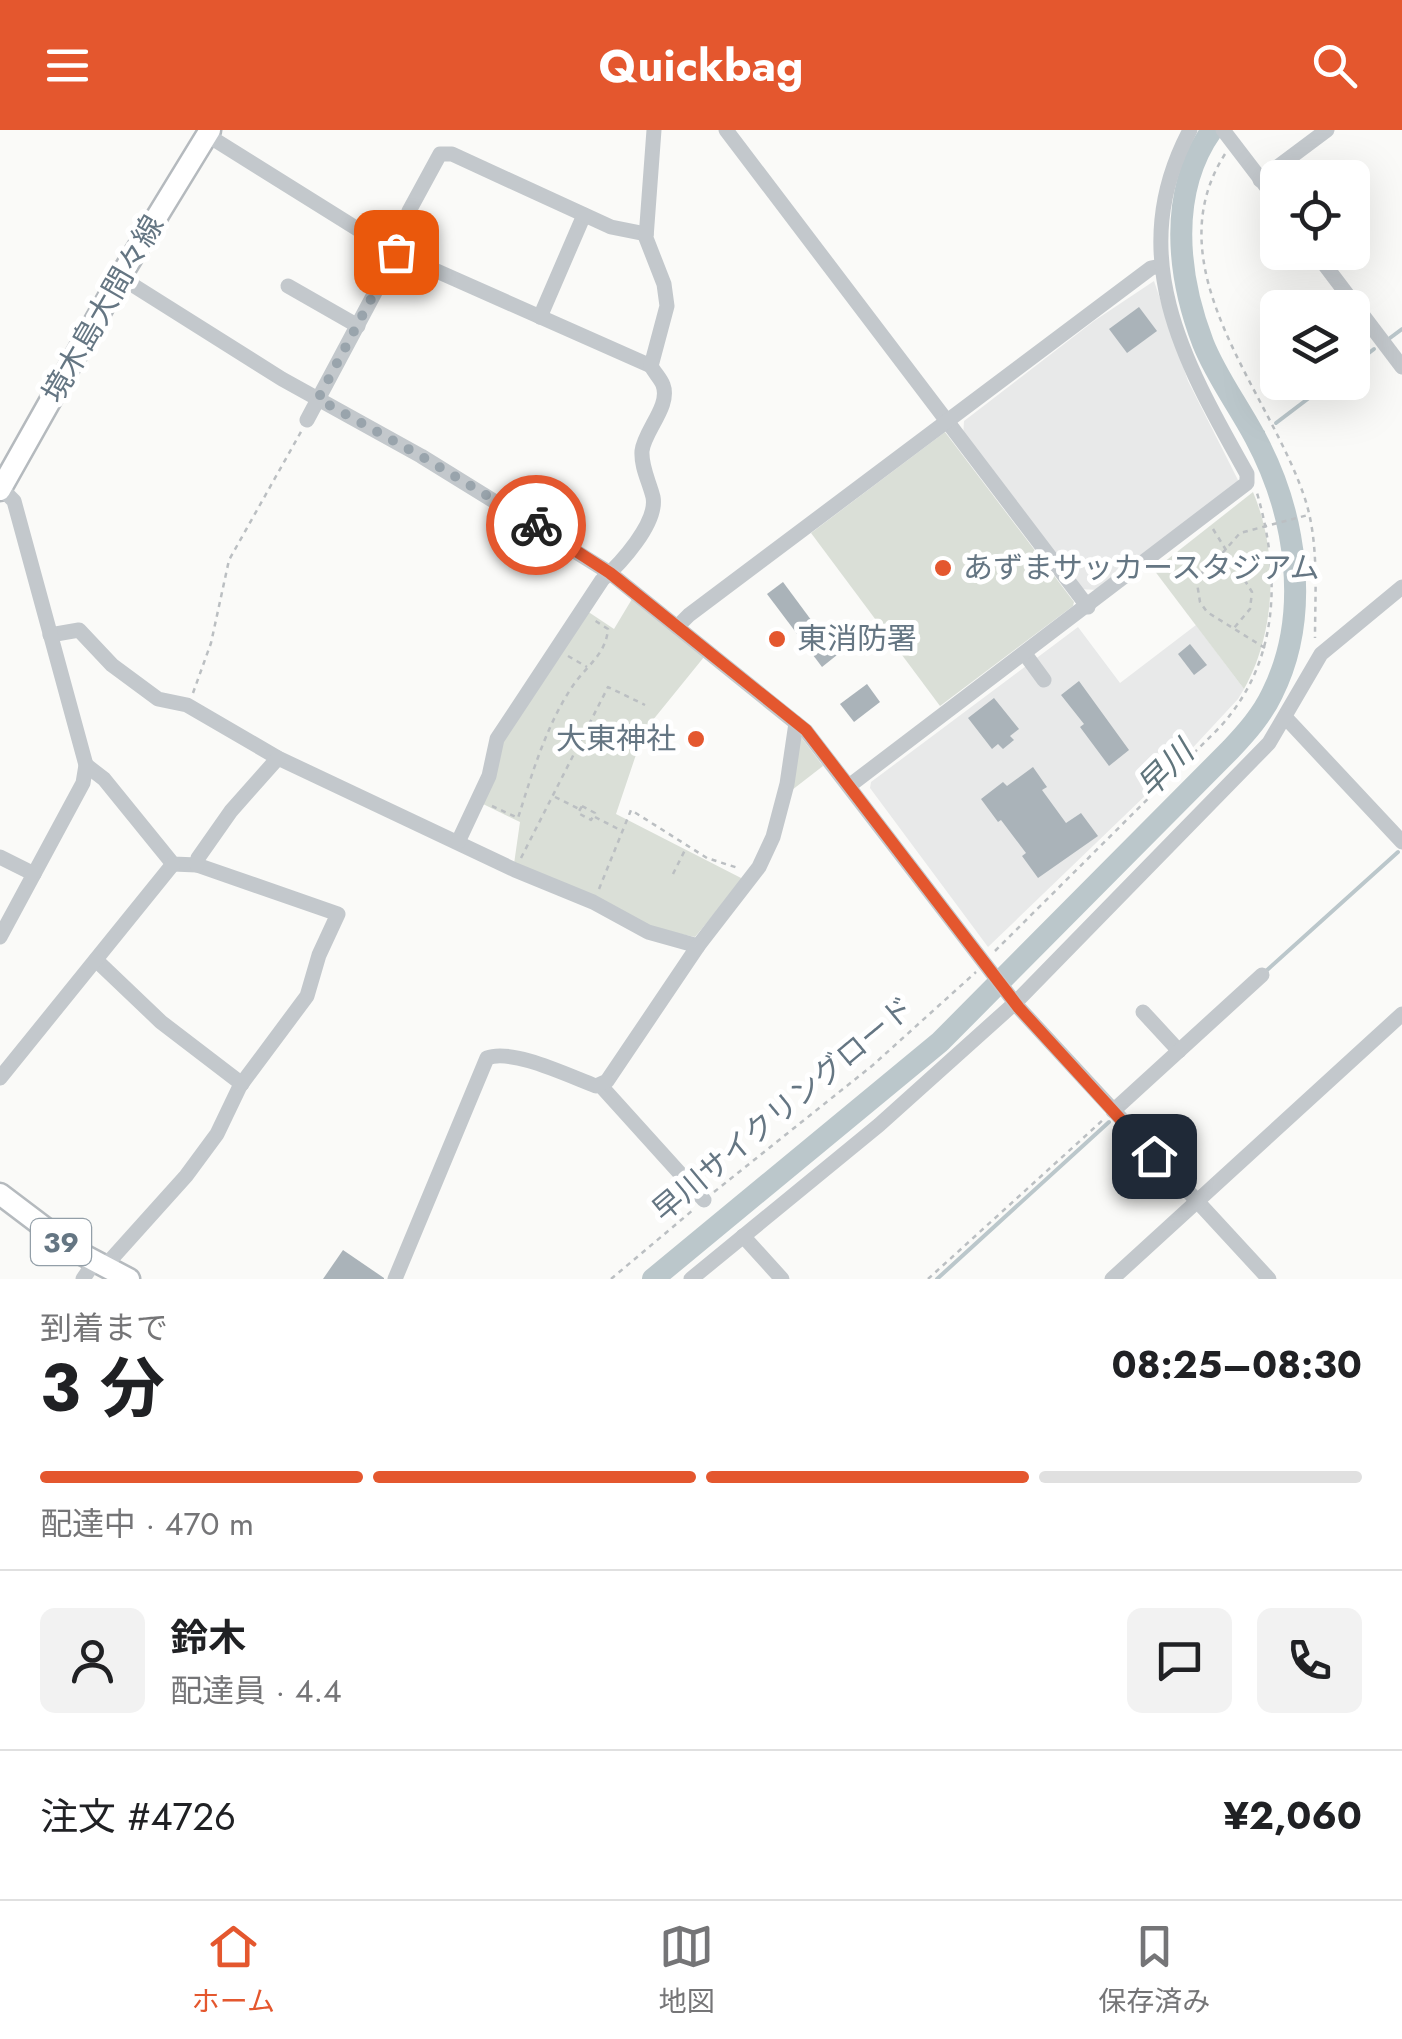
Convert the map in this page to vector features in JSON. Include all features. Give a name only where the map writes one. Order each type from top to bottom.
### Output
[{"type":"main road","name":"境木島大間々線","points":[[2,482],[209,132]]},
{"type":"main road","name":"39","points":[[0,1194],[95,1268],[130,1279]]},
{"type":"street","points":[[651,366],[668,306],[646,234],[654,130]]},
{"type":"street","points":[[726,130],[1088,607]]},
{"type":"street","points":[[849,786],[1238,493],[1248,480],[1196,378],[1170,308],[1161,266],[1163,197],[1190,130]]},
{"type":"street","points":[[1287,160],[1327,130]]},
{"type":"street","points":[[209,132],[396,252],[651,366],[663,385],[664,393],[642,448],[642,463],[654,506],[648,522],[497,738],[489,776],[458,842]]},
{"type":"street","points":[[1228,139],[1260,180]]},
{"type":"street","points":[[307,420],[396,252],[408,211],[440,154],[446,152],[623,232],[646,234]]},
{"type":"street","points":[[540,316],[584,215]]},
{"type":"street","points":[[677,627],[685,617],[945,421],[1151,268],[1161,266]]},
{"type":"street","points":[[1329,270],[1402,367]]},
{"type":"street","points":[[120,277],[282,379],[421,456],[610,573],[796,723],[1014,999],[1269,1279]]},
{"type":"street","points":[[288,286],[358,326]]},
{"type":"street","points":[[0,937],[83,782],[86,765],[14,501],[2,482]]},
{"type":"street","points":[[691,1279],[880,1124],[1014,999],[1268,742],[1286,718],[1320,654],[1402,587]]},
{"type":"street","points":[[50,636],[79,630],[112,665],[152,696],[187,705],[278,758],[515,870],[592,902],[648,932],[698,946]]},
{"type":"street","points":[[1025,654],[1044,680]]},
{"type":"street","points":[[1286,718],[1402,842]]},
{"type":"street","points":[[602,1086],[698,946],[750,879],[774,838],[796,723]]},
{"type":"street","points":[[196,865],[231,812],[278,758]]},
{"type":"street","points":[[86,765],[104,779],[173,864],[196,865],[338,914],[319,955],[307,996],[242,1084],[217,1134],[186,1176],[95,1268]]},
{"type":"street","points":[[0,857],[34,874]]},
{"type":"street","points":[[0,1078],[173,864]]},
{"type":"street","points":[[96,960],[161,1022],[242,1084]]},
{"type":"street","points":[[1113,1111],[1262,974]]},
{"type":"street","points":[[1143,1012],[1179,1051]]},
{"type":"street","points":[[1112,1279],[1402,1014]]},
{"type":"street","points":[[396,1279],[486,1058],[496,1055],[524,1060],[602,1086],[704,1200]]},
{"type":"street","points":[[743,1236],[782,1279]]},
{"type":"path","points":[[1228,139],[1203,207],[1207,276],[1225,330],[1287,456],[1307,515],[1316,564],[1316,642]]},
{"type":"path","points":[[187,705],[205,667],[229,560],[307,420]]},
{"type":"path","name":"早川サイクリングロード","points":[[611,1279],[874,1065],[985,964],[1230,716],[1252,680],[1265,648],[1273,594],[1268,525],[1256,489]]},
{"type":"path","points":[[1265,648],[1207,612],[1197,593],[1201,573],[1240,533],[1307,515]]},
{"type":"path","points":[[1209,523],[1252,592],[1250,609],[1233,630]]},
{"type":"path","points":[[487,804],[518,818],[539,755],[566,696],[598,658],[608,635],[608,629],[587,615]]},
{"type":"path","points":[[563,652],[588,668]]},
{"type":"path","points":[[515,870],[608,687],[645,705]]},
{"type":"path","points":[[553,796],[580,810],[578,813],[592,820],[594,816],[622,832]]},
{"type":"path","points":[[597,895],[631,810],[707,858],[744,870],[750,879]]},
{"type":"path","points":[[673,874],[687,846]]},
{"type":"path","points":[[928,1279],[1113,1111]]},
{"type":"shaded area","points":[[1154,281],[1188,381],[1239,482],[1098,590],[1079,589],[963,438],[964,421],[1094,321]]},
{"type":"shaded area","name":"あずまサッカースタジアム","points":[[945,432],[1074,602],[940,706],[811,533]]},
{"type":"shaded area","points":[[1253,492],[1267,541],[1270,592],[1263,643],[1244,689],[1154,570]]},
{"type":"shaded area","points":[[632,599],[704,657],[644,731],[616,814],[743,879],[695,937],[648,927],[514,864],[520,822],[483,804],[502,740],[587,611],[614,629]]},
{"type":"shaded area","points":[[1196,625],[1244,689],[1238,699],[1174,768],[988,947],[870,788],[871,782],[1078,627],[1120,683]]},
{"type":"shaded area","points":[[801,737],[823,766],[792,790]]},
{"type":"building","points":[[1139,307],[1157,331],[1127,353],[1109,329]]},
{"type":"building","points":[[783,582],[837,655],[822,667],[767,594]]},
{"type":"building","points":[[1190,644],[1207,665],[1194,675],[1178,654]]},
{"type":"building","points":[[1079,681],[1129,750],[1109,766],[1061,695]]},
{"type":"building","points":[[867,684],[880,702],[854,722],[840,704]]},
{"type":"building","points":[[994,698],[1019,729],[1003,749],[998,744],[992,749],[968,718]]},
{"type":"building","points":[[1033,767],[1047,787],[1042,790],[1066,823],[1081,813],[1098,836],[1038,878],[1022,856],[1026,853],[981,799]]},
{"type":"building","points":[[343,1250],[384,1278],[384,1279],[323,1279]]},
{"type":"waterway","name":"早川","points":[[653,1279],[940,1042],[1231,749],[1272,694],[1292,631],[1294,564],[1289,531],[1269,467],[1203,343],[1183,262],[1181,234],[1188,180],[1212,130]]},
{"type":"waterway","points":[[1390,338],[1402,329]]},
{"type":"waterway","points":[[1370,352],[1374,349]]},
{"type":"waterway","points":[[1276,423],[1306,400]]},
{"type":"waterway","points":[[1256,438],[1263,432]]},
{"type":"waterway","points":[[1267,974],[1398,852]]},
{"type":"waterway","points":[[937,1279],[1109,1122]]},
{"type":"way so far","points":[[396,252],[318,399],[536,525]]},
{"type":"place","name":"あずまサッカースタジアム","points":[[943,568]]},
{"type":"place","name":"東消防署","points":[[777,639]]},
{"type":"place","name":"大東神社","points":[[696,739]]},
{"type":"route","points":[[536,525],[610,573],[806,730],[1019,1008],[1154,1156]]}]
